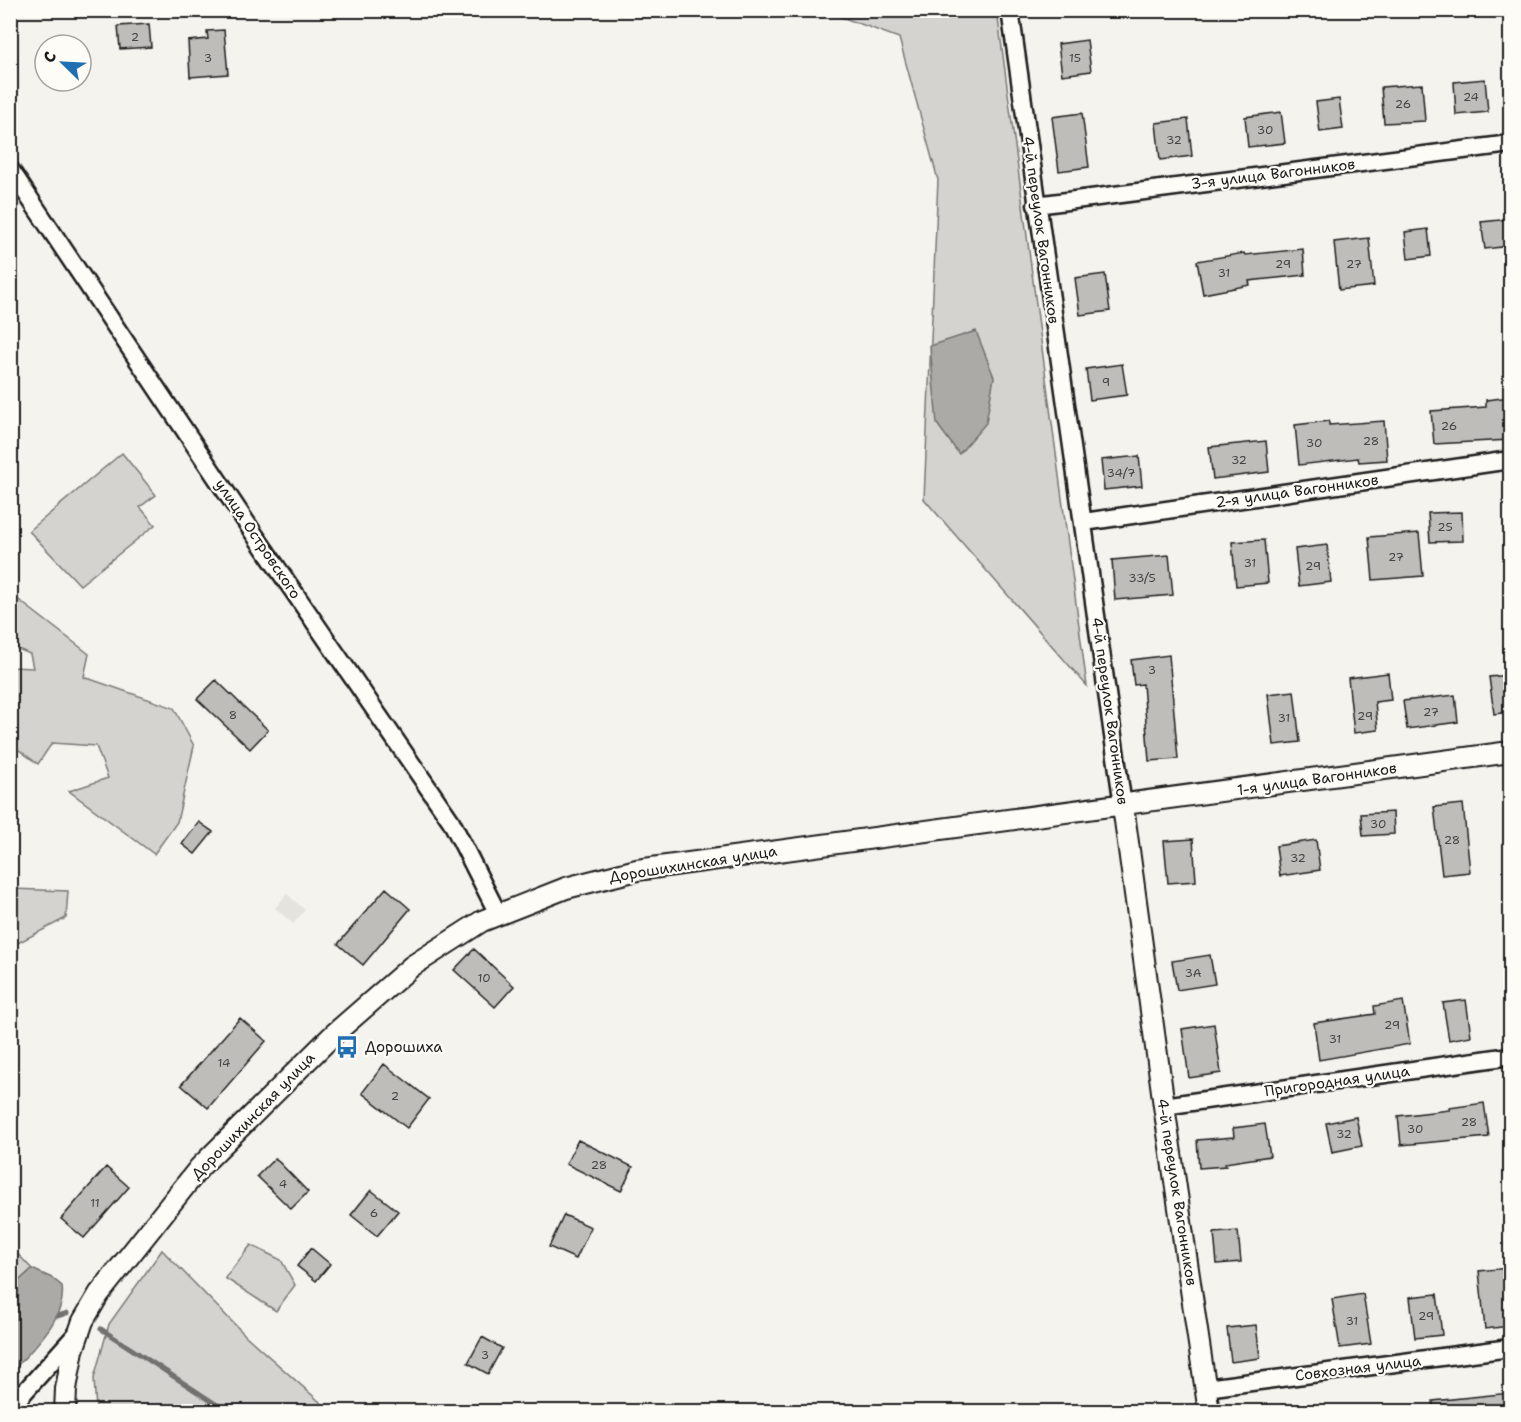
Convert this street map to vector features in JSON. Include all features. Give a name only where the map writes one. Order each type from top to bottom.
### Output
[{"type":"street","name":"4-й переулок Вагонников","points":[[1010,10],[1209,1412]]},
{"type":"street","name":"3-я улица Вагонников","points":[[1036,205],[1510,144]]},
{"type":"street","name":"улица Островского","points":[[10,169],[256,537],[451,821],[498,914]]},
{"type":"street","name":"2-я улица Вагонников","points":[[1084,522],[1510,460]]},
{"type":"street","name":"1-я улица Вагонников","points":[[1123,806],[1510,752]]},
{"type":"street","name":"Дорошихинская улица","points":[[10,1408],[79,1330],[105,1286],[200,1167],[321,1046],[412,966],[460,934],[498,914],[566,888],[637,870],[1123,806]]},
{"type":"street","name":"Пригородная улица","points":[[1164,1106],[1510,1056]]},
{"type":"street","points":[[65,1412],[69,1369],[79,1330]]},
{"type":"street","name":"Совхозная улица","points":[[1206,1388],[1510,1348]]},
{"type":"shaded area","points":[[825,11],[997,11],[1087,686],[924,499],[938,180],[899,38]]},
{"type":"shaded area","points":[[976,331],[994,377],[986,423],[959,454],[937,424],[930,346]]},
{"type":"shaded area","points":[[122,453],[156,495],[140,507],[155,525],[80,585],[29,531]]},
{"type":"shaded area","points":[[11,594],[89,654],[84,677],[174,708],[194,746],[177,822],[154,854],[69,791],[108,778],[96,746],[52,743],[38,764],[11,744],[11,667],[33,668],[30,654],[11,646]]},
{"type":"shaded area","points":[[11,889],[68,891],[66,918],[14,945],[11,943]]},
{"type":"shaded area","points":[[287,894],[305,910],[293,924],[275,908]]},
{"type":"shaded area","points":[[251,1245],[281,1260],[295,1285],[276,1311],[225,1278]]},
{"type":"shaded area","points":[[11,1247],[32,1269],[11,1288]]},
{"type":"shaded area","points":[[162,1250],[246,1336],[330,1411],[96,1411],[94,1378],[109,1324]]},
{"type":"shaded area","points":[[32,1269],[52,1278],[62,1286],[62,1299],[59,1311],[46,1333],[11,1373],[11,1288]]},
{"type":"building","points":[[149,24],[151,47],[120,49],[118,26]]},
{"type":"building","points":[[224,30],[228,74],[190,77],[188,41],[208,39],[207,31]]},
{"type":"building","points":[[1087,40],[1091,71],[1062,75],[1058,44]]},
{"type":"building","points":[[1485,79],[1488,112],[1456,115],[1454,82]]},
{"type":"building","points":[[1422,84],[1425,121],[1384,123],[1381,87]]},
{"type":"building","points":[[1339,99],[1343,129],[1320,132],[1316,102]]},
{"type":"building","points":[[1281,112],[1285,143],[1248,147],[1245,117]]},
{"type":"building","points":[[1082,113],[1089,167],[1059,171],[1052,117]]},
{"type":"building","points":[[1188,119],[1192,156],[1160,160],[1156,123]]},
{"type":"building","points":[[1510,219],[1510,246],[1485,249],[1481,222]]},
{"type":"building","points":[[1428,229],[1431,256],[1408,259],[1405,232]]},
{"type":"building","points":[[1369,238],[1374,286],[1339,290],[1334,242]]},
{"type":"building","points":[[1303,249],[1305,275],[1249,281],[1250,285],[1203,294],[1197,261],[1244,253],[1245,255]]},
{"type":"building","points":[[1105,274],[1110,311],[1080,315],[1075,278]]},
{"type":"building","points":[[1122,364],[1127,395],[1090,400],[1086,369]]},
{"type":"building","points":[[1510,397],[1510,440],[1434,444],[1431,411],[1486,407],[1486,400]]},
{"type":"building","points":[[1329,421],[1329,425],[1384,421],[1387,460],[1359,462],[1358,458],[1299,465],[1295,425]]},
{"type":"building","points":[[1266,441],[1269,472],[1213,479],[1209,447]]},
{"type":"building","points":[[1139,456],[1142,486],[1104,490],[1101,460]]},
{"type":"building","points":[[1462,512],[1463,541],[1430,542],[1428,513]]},
{"type":"building","points":[[1419,533],[1423,576],[1373,580],[1369,537]]},
{"type":"building","points":[[1264,540],[1268,583],[1236,586],[1232,542]]},
{"type":"building","points":[[1327,545],[1331,582],[1299,586],[1295,549]]},
{"type":"building","points":[[1169,555],[1173,595],[1115,600],[1112,560]]},
{"type":"building","points":[[1169,655],[1178,759],[1149,761],[1143,684],[1134,685],[1131,660]]},
{"type":"building","points":[[1388,673],[1391,700],[1375,702],[1378,730],[1354,733],[1348,678]]},
{"type":"building","points":[[1510,675],[1510,712],[1494,714],[1489,677]]},
{"type":"building","points":[[216,680],[268,730],[250,749],[197,699]]},
{"type":"building","points":[[1294,691],[1300,742],[1274,745],[1268,694]]},
{"type":"building","points":[[1455,695],[1458,722],[1407,729],[1403,701]]},
{"type":"building","points":[[1463,804],[1470,872],[1442,875],[1434,807]]},
{"type":"building","points":[[1393,812],[1394,834],[1363,836],[1361,814]]},
{"type":"building","points":[[199,822],[213,832],[195,854],[182,844]]},
{"type":"building","points":[[1193,839],[1196,881],[1168,883],[1164,841]]},
{"type":"building","points":[[1316,840],[1320,870],[1280,876],[1276,846]]},
{"type":"building","points":[[386,888],[410,909],[363,965],[338,944]]},
{"type":"building","points":[[474,949],[514,986],[495,1007],[454,970]]},
{"type":"building","points":[[1210,955],[1215,984],[1177,990],[1172,961]]},
{"type":"building","points":[[1466,1000],[1471,1036],[1449,1040],[1443,1003]]},
{"type":"building","points":[[1403,1001],[1410,1044],[1319,1060],[1314,1023],[1375,1014],[1374,1006]]},
{"type":"building","points":[[240,1018],[266,1041],[208,1108],[181,1085]]},
{"type":"building","points":[[1214,1024],[1221,1073],[1189,1078],[1182,1029]]},
{"type":"building","points":[[384,1064],[429,1099],[407,1128],[362,1093]]},
{"type":"building","points":[[1484,1103],[1489,1137],[1401,1145],[1398,1116],[1450,1110],[1449,1108]]},
{"type":"building","points":[[1356,1117],[1362,1146],[1332,1152],[1326,1123]]},
{"type":"building","points":[[1265,1124],[1270,1156],[1225,1163],[1226,1166],[1199,1168],[1197,1140],[1234,1137],[1233,1128]]},
{"type":"building","points":[[578,1140],[633,1167],[621,1191],[566,1164]]},
{"type":"building","points":[[275,1158],[308,1192],[291,1209],[257,1176]]},
{"type":"building","points":[[106,1167],[129,1187],[84,1238],[61,1219]]},
{"type":"building","points":[[371,1190],[398,1211],[377,1236],[351,1215]]},
{"type":"building","points":[[564,1215],[591,1227],[576,1259],[549,1247]]},
{"type":"building","points":[[1238,1231],[1241,1262],[1217,1264],[1214,1233]]},
{"type":"building","points":[[311,1248],[330,1264],[316,1281],[297,1266]]},
{"type":"building","points":[[1508,1268],[1510,1326],[1485,1329],[1479,1271]]},
{"type":"building","points":[[1363,1294],[1371,1344],[1340,1348],[1332,1299]]},
{"type":"building","points":[[1437,1294],[1442,1335],[1415,1338],[1410,1297]]},
{"type":"building","points":[[1256,1325],[1260,1358],[1231,1362],[1227,1328]]},
{"type":"building","points":[[482,1337],[502,1348],[488,1374],[468,1363]]},
{"type":"building","points":[[1510,1393],[1510,1412],[1434,1412],[1433,1401]]},
{"type":"waterway","points":[[58,1316],[67,1313]]},
{"type":"waterway","points":[[101,1329],[228,1412]]},
{"type":"place","name":"Дорошиха","points":[[347,1047]]}]
